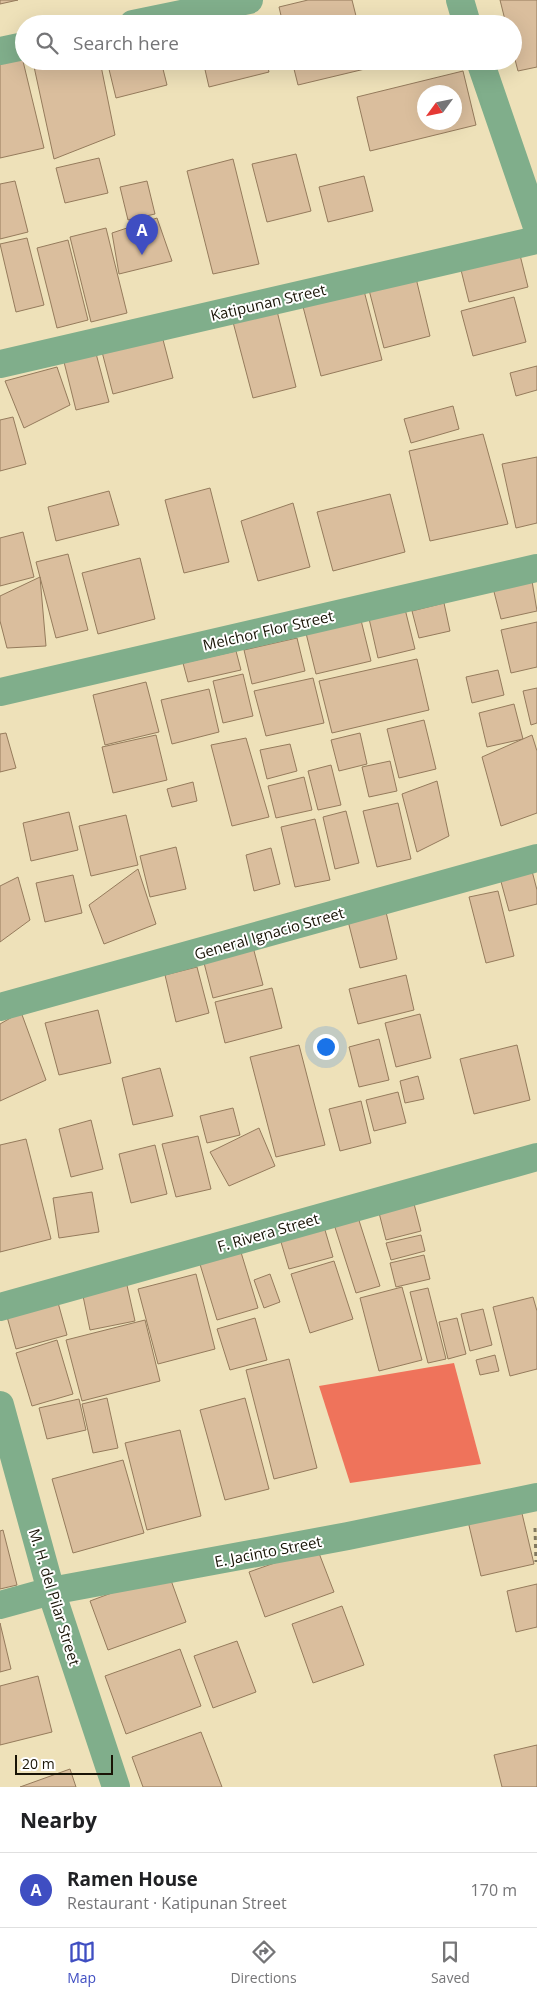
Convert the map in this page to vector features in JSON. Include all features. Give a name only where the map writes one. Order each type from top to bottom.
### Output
[{"type":"street","points":[[176,15],[249,0]]},
{"type":"street","points":[[460,0],[465,15]]},
{"type":"street","points":[[0,51],[15,48]]},
{"type":"street","points":[[483,70],[537,228]]},
{"type":"street","name":"Katipunan Street","points":[[0,364],[537,240]]},
{"type":"street","name":"Melchor Flor Street","points":[[0,692],[537,568]]},
{"type":"street","name":"General Ignacio Street","points":[[0,1007],[537,858]]},
{"type":"street","name":"F. Rivera Street","points":[[0,1307],[537,1157]]},
{"type":"street","name":"M. H. del Pilar Street","points":[[0,1405],[50,1591],[116,1787]]},
{"type":"street","name":"E. Jacinto Street","points":[[0,1605],[50,1591],[348,1536],[537,1497]]},
{"type":"shaded area","points":[[454,1363],[481,1464],[350,1483],[319,1386]]},
{"type":"building","points":[[0,0],[18,0],[0,4]]},
{"type":"building","points":[[308,0],[352,0],[356,15],[281,15],[279,7]]},
{"type":"building","points":[[500,0],[537,0],[537,67],[518,71],[522,70],[522,15],[504,15]]},
{"type":"building","points":[[15,59],[15,70],[25,70],[44,148],[0,158],[0,62]]},
{"type":"building","points":[[35,70],[102,70],[115,135],[54,159]]},
{"type":"building","points":[[109,70],[163,70],[167,85],[116,98]]},
{"type":"building","points":[[205,70],[268,70],[269,72],[209,87]]},
{"type":"building","points":[[294,70],[361,70],[298,85]]},
{"type":"building","points":[[463,71],[476,125],[462,128],[462,85],[417,85],[417,130],[456,130],[370,151],[357,97]]},
{"type":"building","points":[[296,154],[311,211],[267,222],[252,164]]},
{"type":"building","points":[[99,158],[108,193],[65,203],[56,168]]},
{"type":"building","points":[[233,159],[259,264],[213,274],[187,171]]},
{"type":"building","points":[[364,176],[373,211],[328,222],[319,187]]},
{"type":"building","points":[[15,181],[28,232],[0,239],[0,184]]},
{"type":"building","points":[[147,181],[155,214],[128,220],[120,187]]},
{"type":"building","points":[[157,218],[172,261],[119,274],[112,233]]},
{"type":"building","points":[[106,228],[127,313],[91,322],[70,237]]},
{"type":"building","points":[[27,238],[44,305],[16,312],[0,244]]},
{"type":"building","points":[[68,240],[88,320],[57,328],[37,248]]},
{"type":"building","points":[[519,251],[528,287],[469,302],[460,266]]},
{"type":"building","points":[[415,274],[430,336],[384,348],[368,286]]},
{"type":"building","points":[[362,283],[382,360],[321,376],[301,299]]},
{"type":"building","points":[[514,297],[526,342],[473,356],[461,311]]},
{"type":"building","points":[[277,311],[296,387],[253,398],[233,322]]},
{"type":"building","points":[[161,332],[173,378],[113,394],[101,348]]},
{"type":"building","points":[[94,346],[109,402],[76,410],[62,354]]},
{"type":"building","points":[[537,366],[537,390],[516,396],[510,373]]},
{"type":"building","points":[[57,367],[70,405],[24,428],[5,381]]},
{"type":"building","points":[[453,406],[459,429],[411,443],[404,419]]},
{"type":"building","points":[[13,417],[26,464],[0,471],[0,420]]},
{"type":"building","points":[[483,434],[508,524],[430,541],[409,451]]},
{"type":"building","points":[[537,457],[537,523],[516,528],[502,464]]},
{"type":"building","points":[[210,488],[229,562],[184,573],[165,500]]},
{"type":"building","points":[[109,491],[119,525],[56,541],[48,507]]},
{"type":"building","points":[[390,494],[405,552],[333,571],[317,512]]},
{"type":"building","points":[[293,503],[310,567],[258,581],[241,521]]},
{"type":"building","points":[[23,532],[34,577],[0,586],[0,538]]},
{"type":"building","points":[[68,554],[88,630],[56,638],[36,562]]},
{"type":"building","points":[[140,558],[155,619],[98,634],[82,573]]},
{"type":"building","points":[[531,575],[537,611],[501,619],[492,584]]},
{"type":"building","points":[[40,577],[46,646],[7,648],[0,621],[0,596]]},
{"type":"building","points":[[444,603],[450,631],[419,638],[412,611]]},
{"type":"building","points":[[404,605],[415,649],[378,658],[368,614]]},
{"type":"building","points":[[359,612],[371,661],[316,674],[304,625]]},
{"type":"building","points":[[537,622],[537,667],[511,673],[501,630]]},
{"type":"building","points":[[297,638],[305,671],[252,684],[244,650]]},
{"type":"building","points":[[236,651],[241,670],[188,682],[183,663]]},
{"type":"building","points":[[417,659],[429,710],[332,733],[319,681]]},
{"type":"building","points":[[498,670],[504,695],[472,703],[466,677]]},
{"type":"building","points":[[243,674],[253,716],[223,723],[213,681]]},
{"type":"building","points":[[313,678],[324,723],[266,736],[254,691]]},
{"type":"building","points":[[146,682],[159,732],[105,745],[93,695]]},
{"type":"building","points":[[537,688],[537,723],[531,725],[523,691]]},
{"type":"building","points":[[209,689],[219,732],[172,744],[161,700]]},
{"type":"building","points":[[514,704],[523,739],[487,747],[479,713]]},
{"type":"building","points":[[424,720],[436,769],[399,778],[387,729]]},
{"type":"building","points":[[6,733],[16,768],[0,772],[0,734]]},
{"type":"building","points":[[360,733],[367,764],[339,771],[331,740]]},
{"type":"building","points":[[156,735],[167,780],[113,793],[102,747]]},
{"type":"building","points":[[532,735],[537,751],[537,813],[501,826],[482,757]]},
{"type":"building","points":[[246,738],[269,817],[232,826],[211,745]]},
{"type":"building","points":[[290,744],[297,771],[267,779],[260,750]]},
{"type":"building","points":[[390,761],[397,791],[369,797],[362,767]]},
{"type":"building","points":[[331,765],[341,805],[318,810],[308,771]]},
{"type":"building","points":[[304,777],[312,810],[276,818],[268,786]]},
{"type":"building","points":[[437,781],[449,836],[417,852],[402,794]]},
{"type":"building","points":[[193,782],[197,801],[172,807],[167,789]]},
{"type":"building","points":[[398,803],[411,859],[377,867],[363,811]]},
{"type":"building","points":[[346,811],[359,863],[335,869],[323,817]]},
{"type":"building","points":[[69,812],[78,850],[31,861],[23,823]]},
{"type":"building","points":[[126,815],[138,865],[91,876],[79,826]]},
{"type":"building","points":[[315,819],[330,880],[295,887],[281,827]]},
{"type":"building","points":[[176,847],[186,889],[150,897],[140,856]]},
{"type":"building","points":[[271,848],[280,884],[254,891],[246,855]]},
{"type":"building","points":[[138,869],[156,924],[104,944],[89,905]]},
{"type":"building","points":[[532,871],[537,890],[537,904],[509,911],[500,878]]},
{"type":"building","points":[[73,875],[82,913],[45,922],[36,883]]},
{"type":"building","points":[[18,877],[30,920],[0,942],[0,886]]},
{"type":"building","points":[[498,891],[514,956],[486,963],[469,897]]},
{"type":"building","points":[[386,912],[397,959],[360,968],[348,921]]},
{"type":"building","points":[[253,947],[263,985],[213,998],[203,959]]},
{"type":"building","points":[[197,967],[209,1013],[176,1022],[165,975]]},
{"type":"building","points":[[406,975],[414,1010],[358,1024],[349,989]]},
{"type":"building","points":[[272,988],[282,1028],[225,1043],[215,1002]]},
{"type":"building","points":[[98,1010],[111,1063],[59,1075],[45,1023]]},
{"type":"building","points":[[21,1012],[46,1080],[0,1101],[0,1024]]},
{"type":"building","points":[[420,1014],[431,1058],[396,1067],[385,1023]]},
{"type":"building","points":[[379,1039],[389,1080],[359,1087],[349,1047]]},
{"type":"building","points":[[299,1045],[325,1145],[276,1157],[250,1057]]},
{"type":"building","points":[[517,1045],[530,1100],[474,1114],[460,1059]]},
{"type":"building","points":[[160,1068],[173,1116],[133,1125],[122,1078]]},
{"type":"building","points":[[418,1076],[424,1099],[405,1103],[400,1081]]},
{"type":"building","points":[[398,1092],[406,1123],[374,1131],[366,1100]]},
{"type":"building","points":[[361,1101],[371,1143],[340,1151],[329,1109]]},
{"type":"building","points":[[233,1108],[240,1135],[207,1143],[200,1116]]},
{"type":"building","points":[[91,1120],[103,1169],[71,1177],[59,1129]]},
{"type":"building","points":[[259,1128],[275,1166],[229,1186],[210,1152]]},
{"type":"building","points":[[198,1136],[211,1189],[176,1197],[162,1144]]},
{"type":"building","points":[[26,1139],[51,1239],[0,1252],[0,1145]]},
{"type":"building","points":[[155,1145],[167,1194],[131,1203],[119,1154]]},
{"type":"building","points":[[92,1192],[99,1232],[59,1238],[53,1198]]},
{"type":"building","points":[[412,1196],[421,1231],[386,1240],[377,1205]]},
{"type":"building","points":[[356,1211],[380,1286],[356,1293],[332,1218]]},
{"type":"building","points":[[322,1220],[333,1257],[289,1269],[278,1232]]},
{"type":"building","points":[[421,1235],[425,1251],[391,1260],[386,1243]]},
{"type":"building","points":[[240,1249],[258,1308],[217,1320],[199,1261]]},
{"type":"building","points":[[424,1255],[430,1279],[396,1287],[390,1263]]},
{"type":"building","points":[[334,1261],[353,1319],[310,1333],[291,1274]]},
{"type":"building","points":[[196,1274],[215,1349],[158,1364],[138,1289]]},
{"type":"building","points":[[270,1274],[280,1302],[264,1308],[254,1280]]},
{"type":"building","points":[[126,1281],[135,1321],[90,1330],[82,1291]]},
{"type":"building","points":[[402,1287],[422,1360],[379,1371],[360,1298]]},
{"type":"building","points":[[428,1288],[446,1359],[428,1363],[410,1292]]},
{"type":"building","points":[[533,1297],[537,1311],[537,1369],[510,1376],[493,1307]]},
{"type":"building","points":[[57,1299],[67,1335],[16,1349],[6,1313]]},
{"type":"building","points":[[483,1309],[492,1345],[470,1351],[461,1314]]},
{"type":"building","points":[[255,1318],[267,1360],[230,1370],[217,1329]]},
{"type":"building","points":[[457,1318],[466,1354],[448,1359],[439,1322]]},
{"type":"building","points":[[145,1320],[160,1381],[82,1401],[66,1340]]},
{"type":"building","points":[[57,1340],[73,1394],[32,1406],[16,1353]]},
{"type":"building","points":[[495,1355],[499,1371],[480,1375],[476,1360]]},
{"type":"building","points":[[289,1359],[317,1468],[274,1479],[246,1370]]},
{"type":"building","points":[[107,1398],[118,1448],[93,1453],[82,1404]]},
{"type":"building","points":[[245,1398],[269,1489],[225,1500],[200,1410]]},
{"type":"building","points":[[79,1399],[86,1430],[47,1439],[39,1408]]},
{"type":"building","points":[[180,1430],[201,1516],[147,1530],[125,1443]]},
{"type":"building","points":[[123,1460],[144,1533],[73,1553],[52,1479]]},
{"type":"building","points":[[520,1505],[534,1564],[481,1576],[467,1517]]},
{"type":"building","points":[[3,1530],[17,1585],[0,1589],[0,1531]]},
{"type":"building","points":[[317,1548],[334,1592],[265,1617],[249,1572]]},
{"type":"building","points":[[168,1572],[186,1622],[108,1650],[90,1601]]},
{"type":"building","points":[[537,1584],[537,1627],[516,1632],[507,1591]]},
{"type":"building","points":[[342,1606],[364,1665],[313,1683],[292,1624]]},
{"type":"building","points":[[0,1623],[11,1669],[0,1672]]},
{"type":"building","points":[[237,1641],[256,1692],[213,1708],[194,1656]]},
{"type":"building","points":[[180,1649],[201,1706],[126,1734],[105,1676]]},
{"type":"building","points":[[38,1676],[52,1732],[0,1745],[0,1686]]},
{"type":"building","points":[[201,1732],[222,1787],[143,1787],[132,1757]]},
{"type":"building","points":[[537,1745],[537,1787],[502,1787],[494,1755]]},
{"type":"building","points":[[70,1769],[76,1787],[20,1787]]},
{"type":"place","name":"Ramen House","points":[[142,255]]}]
